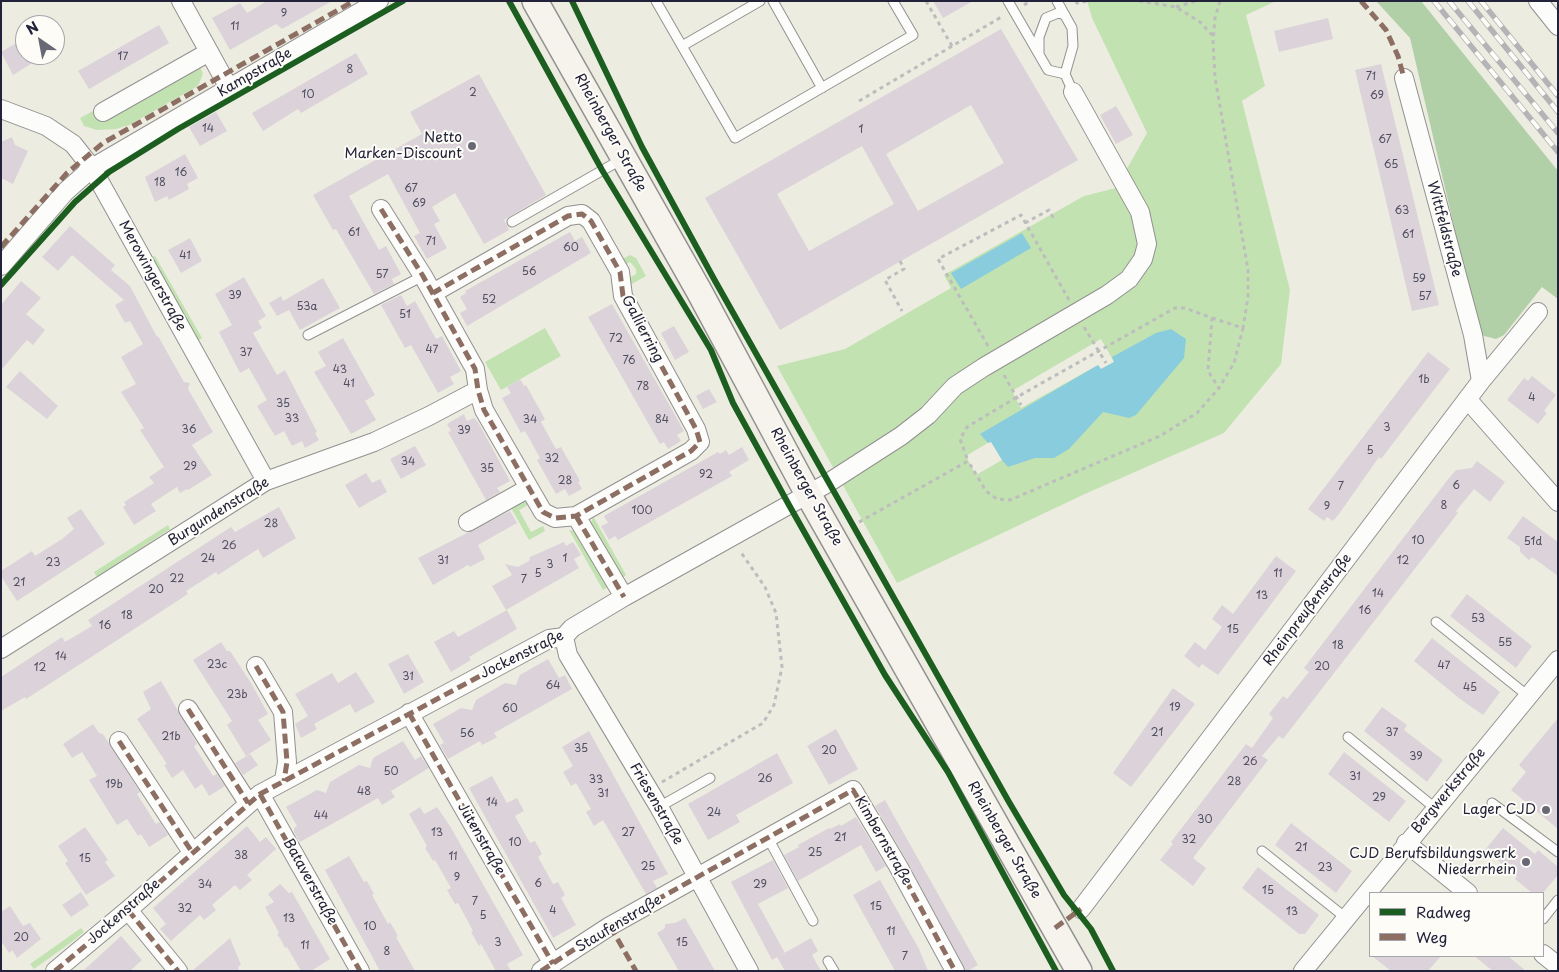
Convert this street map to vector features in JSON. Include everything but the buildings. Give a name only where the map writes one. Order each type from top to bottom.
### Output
[{"type":"main road","name":"Rheinberger Straße","points":[[535,1],[699,291],[808,494],[1079,971]]},
{"type":"street","points":[[181,1],[229,88]]},
{"type":"street","name":"Kampstraße","points":[[1,266],[66,192],[92,168],[379,1]]},
{"type":"street","points":[[1538,1],[1558,26]]},
{"type":"street","points":[[103,112],[209,52]]},
{"type":"street","name":"Wittfeldstraße","points":[[1404,78],[1473,335],[1481,381]]},
{"type":"street","name":"Jockenstraße","points":[[55,971],[128,910],[254,798],[549,639],[564,637],[572,628],[624,597],[808,494],[892,443],[928,415],[955,386],[1129,279],[1142,259],[1146,244],[1140,212],[1073,92]]},
{"type":"street","name":"Merowingerstraße","points":[[1,109],[46,126],[73,144],[92,168],[266,481]]},
{"type":"street","name":"Gallierring","points":[[381,209],[433,293],[475,369],[478,390],[484,410],[543,512],[555,518],[576,516],[691,451],[700,442],[696,429],[623,296],[620,272],[590,221],[582,214],[568,216],[433,293]]},
{"type":"street","name":"Rheinpreußenstraße","points":[[1081,909],[1481,381],[1538,312]]},
{"type":"street","name":"Burgundenstraße","points":[[1,649],[266,481],[374,442],[478,390]]},
{"type":"street","points":[[1468,400],[1557,498]]},
{"type":"street","points":[[468,522],[529,488]]},
{"type":"street","points":[[576,516],[624,597]]},
{"type":"street","name":"Friesenstraße","points":[[564,637],[568,655],[659,807],[750,971]]},
{"type":"street","name":"Bergwerkstraße","points":[[1303,971],[1406,843],[1558,660]]},
{"type":"street","points":[[256,666],[283,712],[287,762],[284,781]]},
{"type":"street","points":[[188,709],[254,798]]},
{"type":"street","name":"Jütenstraße","points":[[409,713],[547,967]]},
{"type":"street","points":[[119,741],[192,852]]},
{"type":"street","name":"Kimbernstraße","points":[[698,878],[853,790],[898,866],[955,971]]},
{"type":"street","name":"Bataverstraße","points":[[254,798],[360,971]]},
{"type":"street","points":[[1406,843],[1467,892]]},
{"type":"street","name":"Staufenstraße","points":[[547,967],[610,926],[698,878]]},
{"type":"street","points":[[128,910],[178,971]]},
{"type":"street","points":[[1544,955],[1558,966]]},
{"type":"lane","points":[[656,1],[735,138],[912,35],[893,1]]},
{"type":"lane","points":[[682,46],[760,1]]},
{"type":"lane","points":[[773,1],[822,88]]},
{"type":"lane","points":[[1008,1],[1048,70],[1065,74]]},
{"type":"lane","points":[[1057,1],[1072,28],[1074,36],[1065,74],[1073,92]]},
{"type":"lane","points":[[1039,54],[1039,37],[1046,18],[1058,13],[1065,15]]},
{"type":"lane","points":[[512,222],[624,158]]},
{"type":"lane","points":[[308,336],[422,276]]},
{"type":"lane","points":[[1436,622],[1528,696]]},
{"type":"lane","points":[[1348,737],[1435,808]]},
{"type":"lane","points":[[659,807],[710,778]]},
{"type":"lane","points":[[1492,803],[1558,852]]},
{"type":"lane","points":[[768,838],[813,921]]},
{"type":"lane","points":[[1262,851],[1346,918]]},
{"type":"lane","points":[[1544,918],[1558,900]]},
{"type":"lane","points":[[828,961],[834,971]]},
{"type":"path","points":[[926,1],[952,46]]},
{"type":"path","points":[[859,100],[1030,1]]},
{"type":"path","points":[[1076,1],[1077,3],[1088,1]]},
{"type":"path","points":[[1139,1],[1176,7],[1200,22],[1213,37]]},
{"type":"path","points":[[1176,7],[1196,1]]},
{"type":"path","points":[[1220,1],[1215,18],[1213,37],[1216,77],[1248,270],[1248,297],[1243,328],[1234,363],[1219,388],[1197,413],[1160,436],[1010,500],[997,499],[986,491],[968,461],[960,439],[967,426],[1175,308],[1185,308],[1243,328]]},
{"type":"path","points":[[1025,223],[1049,210],[1054,219]]},
{"type":"path","points":[[1021,405],[938,259],[1021,215],[1106,363]]},
{"type":"path","points":[[900,261],[904,270],[885,280],[902,311]]},
{"type":"path","points":[[1212,318],[1208,371],[1219,388]]},
{"type":"path","points":[[852,526],[968,461]]},
{"type":"path","points":[[657,785],[763,724],[774,705],[782,667],[776,614],[765,587],[730,537]]},
{"type":"green space","points":[[1087,1],[1276,1],[1246,15],[1265,86],[1242,101],[1290,290],[1281,364],[1224,433],[1087,493],[897,583],[777,366],[845,349],[951,288],[944,275],[1084,196],[1116,188],[1147,133],[1092,18]],"holes":[[[1101,339],[1114,362],[1101,369],[1098,365],[1021,408],[1012,391]],[[991,441],[1002,460],[976,475],[966,456]]]},
{"type":"green space","points":[[1376,1],[1421,1],[1558,171],[1558,299],[1542,287],[1504,335],[1496,339],[1484,336],[1478,329],[1410,38]]},
{"type":"green space","points":[[199,64],[203,74],[198,86],[129,125],[116,129],[97,130],[84,126],[80,118],[93,111],[102,120]]},
{"type":"green space","points":[[630,255],[636,258],[646,276],[630,285],[628,279],[636,274],[636,269],[630,262],[623,266],[620,260]]},
{"type":"green space","points":[[155,256],[202,338],[198,341],[150,258]]},
{"type":"green space","points":[[545,328],[561,356],[501,390],[485,362]]},
{"type":"green space","points":[[526,497],[530,504],[519,510],[531,532],[543,526],[545,531],[529,540],[510,506]]},
{"type":"green space","points":[[593,516],[626,575],[622,578],[591,523]]},
{"type":"green space","points":[[168,525],[170,529],[97,577],[94,572]]},
{"type":"green space","points":[[569,530],[576,531],[608,587],[603,590]]},
{"type":"green space","points":[[81,928],[84,932],[34,969],[30,964]]},
{"type":"water","points":[[1022,233],[1031,248],[961,289],[951,273]]},
{"type":"water","points":[[1171,329],[1186,339],[1184,358],[1136,415],[1129,418],[1103,412],[1069,449],[1054,458],[1035,458],[1008,467],[991,442],[988,443],[980,434],[1098,365],[1101,369],[1114,362],[1112,357],[1156,333]]},
{"type":"railway","points":[[1434,1],[1558,152]]},
{"type":"railway","points":[[1449,1],[1558,133]]},
{"type":"railway","points":[[1468,1],[1558,112]]},
{"type":"railway","points":[[1481,1],[1558,96]]},
{"type":"marked path","points":[[1,247],[67,173],[103,143],[354,1]]},
{"type":"marked path","points":[[1361,1],[1386,30],[1398,56],[1404,78]]},
{"type":"marked path","points":[[381,209],[423,276],[475,369],[478,390],[484,410],[543,512],[555,518],[576,516],[691,451],[700,442],[696,429],[623,296],[620,272],[591,221],[582,214],[568,216],[433,293]]},
{"type":"marked path","points":[[576,516],[624,597]]},
{"type":"marked path","points":[[55,971],[128,910],[260,794],[549,639],[564,637]]},
{"type":"marked path","points":[[256,666],[283,712],[287,762],[284,781]]},
{"type":"marked path","points":[[188,709],[248,803]]},
{"type":"marked path","points":[[409,713],[553,964]]},
{"type":"marked path","points":[[119,741],[192,852]]},
{"type":"marked path","points":[[541,971],[610,926],[853,790],[898,866],[955,971]]},
{"type":"marked path","points":[[260,794],[360,971]]},
{"type":"marked path","points":[[1055,928],[1081,909]]},
{"type":"marked path","points":[[128,910],[178,971]]},
{"type":"marked path","points":[[610,926],[636,971]]},
{"type":"cycle path","points":[[1,285],[75,202],[109,172],[178,129],[403,1]]},
{"type":"cycle path","points":[[509,1],[602,170],[711,350],[733,403],[789,505],[885,675],[948,772],[1056,971]]},
{"type":"cycle path","points":[[572,1],[642,147],[714,279],[1009,802],[1064,895],[1091,929],[1113,971]]},
{"type":"place","name":"Netto Marken-Discount","points":[[472,146]]},
{"type":"place","name":"Lager CJD","points":[[1546,810]]},
{"type":"place","name":"CJD Berufsbildungswerk Niederrhein","points":[[1526,862]]}]
